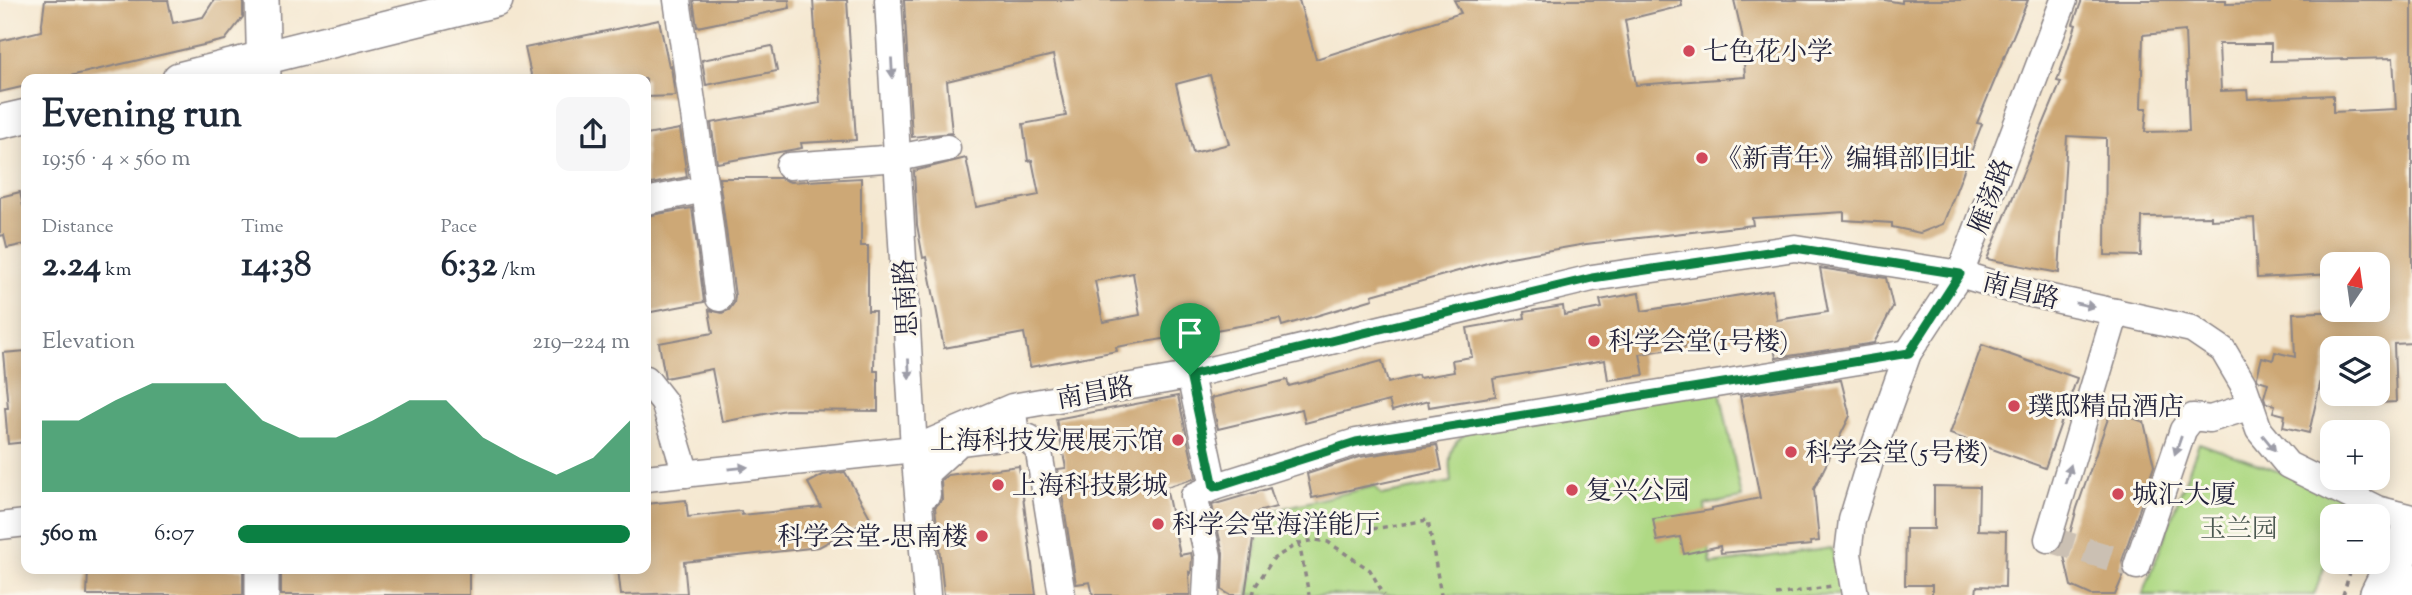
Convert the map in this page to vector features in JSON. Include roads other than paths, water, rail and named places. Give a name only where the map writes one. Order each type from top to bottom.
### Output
[{"type":"highway","points":[[2377,595],[2412,529]]},
{"type":"main road","points":[[262,0],[264,69]]},
{"type":"main road","points":[[222,74],[264,69],[444,11],[496,0]]},
{"type":"main road","points":[[0,122],[21,117]]},
{"type":"main road","points":[[2377,595],[2412,518]]},
{"type":"main road","points":[[262,574],[262,595]]},
{"type":"main road","points":[[2404,595],[2412,580]]},
{"type":"street","points":[[677,0],[719,298]]},
{"type":"street","name":"思南路","points":[[888,0],[914,449],[927,595]]},
{"type":"street","name":"雁荡路","points":[[1854,589],[1848,554],[1852,520],[1875,445],[1909,353],[1960,274],[2064,0]]},
{"type":"street","points":[[789,166],[898,158],[947,148]]},
{"type":"street","points":[[651,200],[705,189]]},
{"type":"street","name":"南昌路","points":[[651,478],[914,449],[1012,407],[1190,375],[1583,280],[1795,248],[1960,274],[2010,289],[2192,329],[2224,350],[2243,384],[2259,430],[2288,465],[2377,509],[2412,518]]},
{"type":"street","points":[[2048,540],[2116,312]]},
{"type":"street","points":[[1206,595],[1208,556],[1194,496],[1214,487],[1356,442],[1909,353]]},
{"type":"street","points":[[1190,375],[1214,487]]},
{"type":"street","points":[[651,385],[664,401],[686,474]]},
{"type":"street","points":[[2137,566],[2183,430],[2193,417],[2210,419],[2251,406]]},
{"type":"street","points":[[1012,407],[1016,435]]},
{"type":"street","points":[[938,595],[925,474],[960,442],[1016,435],[1029,438],[1039,452],[1062,595]]},
{"type":"street","points":[[0,526],[21,524]]},
{"type":"tunnel","points":[[2048,539],[2137,566]]},
{"type":"place","name":"七色花小学","points":[[1689,51]]},
{"type":"place","name":"《新青年》编辑部旧址","points":[[1702,158]]},
{"type":"place","name":"科学会堂(1号楼)","points":[[1594,341]]},
{"type":"place","name":"璞邸精品酒店","points":[[2014,406]]},
{"type":"place","name":"上海科技发展展示馆","points":[[1178,440]]},
{"type":"place","name":"科学会堂(5号楼)","points":[[1791,452]]},
{"type":"place","name":"上海科技影城","points":[[998,485]]},
{"type":"place","name":"复兴公园","points":[[1572,490]]},
{"type":"place","name":"城汇大厦","points":[[2118,494]]},
{"type":"place","name":"科学会堂海洋能厅","points":[[1158,524]]},
{"type":"place","name":"科学会堂-思南楼","points":[[982,536]]},
{"type":"park label","name":"玉兰园","points":[[2239,528]]}]
